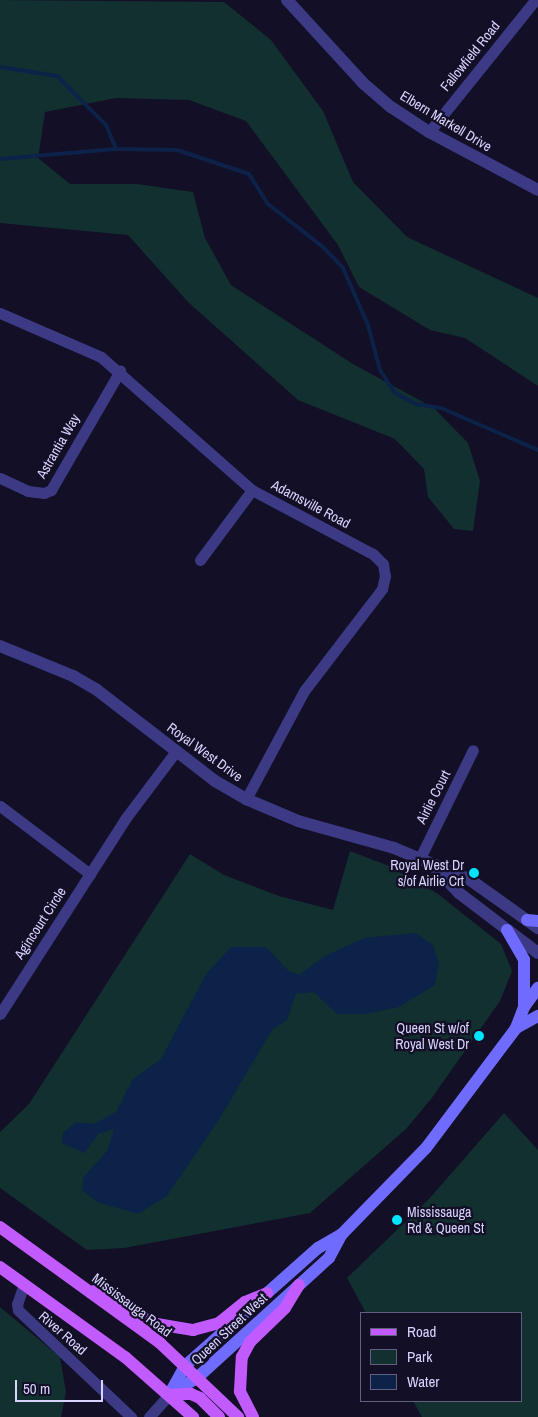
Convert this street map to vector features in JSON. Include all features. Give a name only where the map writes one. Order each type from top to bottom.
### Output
[{"type":"main road","points":[[507,930],[524,960],[524,1007]]},
{"type":"main road","name":"Queen Street West","points":[[169,1395],[198,1377],[329,1258],[342,1234],[448,1121],[516,1028],[524,1007],[538,988]]},
{"type":"main road","name":"Queen Street West","points":[[516,1028],[538,1016]]},
{"type":"main road","name":"Mississauga Road","points":[[0,1226],[90,1292],[185,1366],[238,1417]]},
{"type":"main road","name":"Queen Street West","points":[[169,1395],[185,1366],[318,1248],[342,1234]]},
{"type":"main road","points":[[0,1267],[124,1357],[193,1417]]},
{"type":"main road","points":[[253,1417],[240,1391],[242,1356],[250,1342],[286,1308],[299,1284]]},
{"type":"main road","points":[[90,1292],[103,1289],[151,1323],[193,1330],[219,1323],[245,1302],[267,1293]]},
{"type":"main road","points":[[169,1395],[191,1394],[200,1398],[219,1417]]},
{"type":"street","name":"Elbern Markell Drive","points":[[287,0],[371,90],[429,132],[538,190]]},
{"type":"street","name":"Fallowfield Road","points":[[429,132],[535,0]]},
{"type":"street","name":"Adamsville Road","points":[[0,313],[89,350],[120,371],[252,490],[373,554],[383,564],[385,576],[382,589],[304,691],[246,799]]},
{"type":"street","name":"Astrantia Way","points":[[0,478],[28,491],[44,493],[51,490],[120,371]]},
{"type":"street","points":[[200,560],[252,490]]},
{"type":"street","name":"Royal West Drive","points":[[0,646],[73,676],[97,690],[176,751],[246,799],[298,821],[360,837],[420,858],[434,866],[469,879],[532,920],[538,928]]},
{"type":"street","name":"Airlie Court","points":[[420,858],[473,750]]},
{"type":"street","name":"Agincourt Circle","points":[[0,1014],[125,819],[176,751]]},
{"type":"street","points":[[0,806],[90,874]]},
{"type":"street","name":"Royal West Drive","points":[[434,866],[459,893],[538,953]]},
{"type":"street","name":"River Road","points":[[24,1284],[17,1304],[30,1325],[72,1359],[131,1417]]},
{"type":"street","points":[[149,1417],[169,1395]]},
{"type":"green space","points":[[0,0],[224,2],[271,40],[323,111],[353,182],[407,237],[538,298],[538,386],[465,338],[430,330],[359,287],[338,245],[246,121],[189,100],[116,98],[45,112],[38,158],[70,184],[137,184],[193,192],[205,238],[231,285],[353,364],[434,408],[468,443],[480,481],[473,531],[454,529],[428,497],[424,469],[395,439],[298,400],[188,302],[128,235],[0,223]]},
{"type":"green space","points":[[350,851],[389,866],[438,894],[501,944],[512,971],[500,1001],[431,1099],[406,1129],[310,1213],[124,1248],[87,1250],[0,1188],[0,1132],[29,1104],[190,854],[224,875],[279,896],[333,910]]},
{"type":"green space","points":[[504,1113],[538,1150],[538,1417],[422,1417],[414,1402],[523,1402],[523,1312],[365,1312],[347,1278],[429,1199]]},
{"type":"green space","points":[[0,1307],[60,1357],[66,1392],[61,1417],[0,1417]]},
{"type":"water","points":[[416,933],[433,945],[439,963],[435,985],[399,1007],[366,1014],[337,1014],[314,992],[296,994],[287,1020],[272,1030],[220,1118],[167,1196],[138,1214],[97,1202],[82,1190],[83,1178],[107,1151],[114,1129],[98,1134],[85,1153],[62,1143],[63,1133],[76,1122],[94,1124],[116,1112],[132,1080],[161,1059],[206,974],[231,947],[266,947],[289,971],[299,975],[325,956],[364,938]]},
{"type":"waterway","points":[[0,67],[57,76],[106,125],[116,149]]},
{"type":"waterway","points":[[0,159],[116,149],[177,150],[249,174],[268,204],[323,247],[343,268],[368,325],[380,370],[395,393],[416,404],[441,408],[538,450]]},
{"type":"place","name":"Royal West Dr s/of Airlie Crt","points":[[474,873]]},
{"type":"place","name":"Queen St w/of Royal West Dr","points":[[479,1036]]},
{"type":"place","name":"Mississauga Rd & Queen St","points":[[397,1220]]}]
